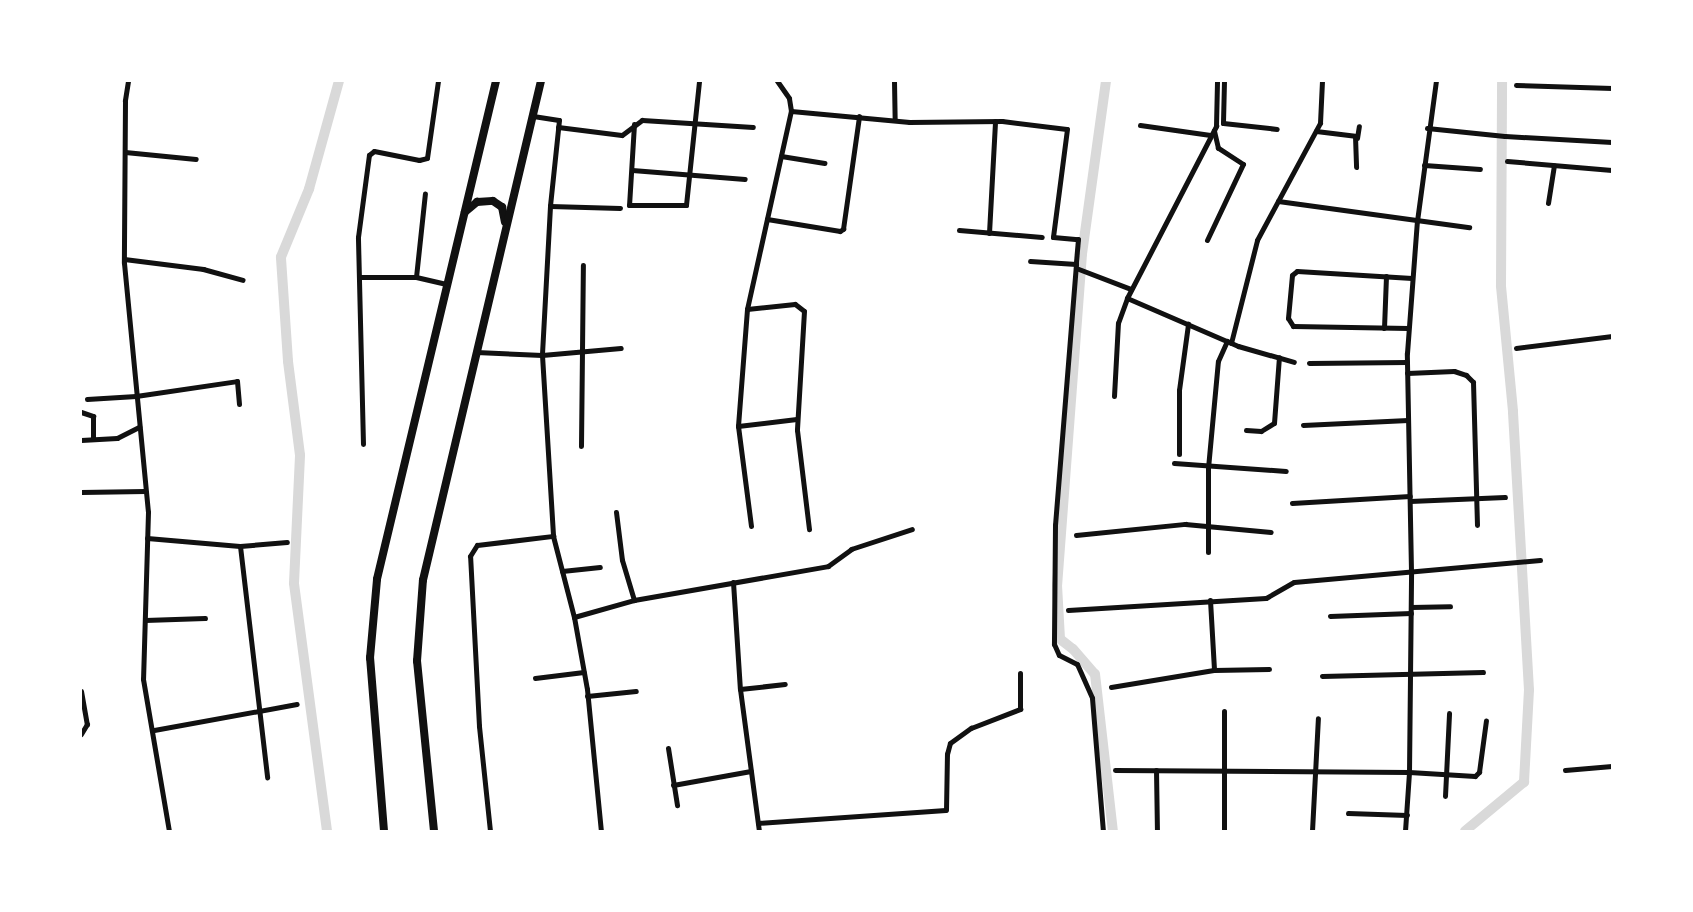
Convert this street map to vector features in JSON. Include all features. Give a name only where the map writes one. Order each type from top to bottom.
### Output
[{"type":"main road","points":[[384,831],[372,704],[372,616],[386,535],[496,81]]},
{"type":"main road","points":[[434,831],[417,661],[417,622],[429,551],[541,81]]},
{"type":"main road","points":[[462,218],[469,205],[485,200],[493,202],[504,214],[505,232]]},
{"type":"street","points":[[128,81],[125,101],[124,259],[145,491],[147,538],[144,679],[154,730],[168,831]]},
{"type":"street","points":[[363,444],[358,237],[368,155],[374,152],[419,160],[427,158],[438,81]]},
{"type":"street","points":[[634,124],[629,205],[686,205],[691,176],[699,81]]},
{"type":"street","points":[[751,526],[738,426],[747,309],[791,110],[789,98],[777,81]]},
{"type":"street","points":[[894,81],[895,120]]},
{"type":"street","points":[[1114,396],[1118,323],[1131,289],[1218,120],[1217,81]]},
{"type":"street","points":[[1224,81],[1223,123],[1277,129]]},
{"type":"street","points":[[1208,552],[1208,466],[1218,361],[1229,342],[1257,240],[1320,123],[1322,81]]},
{"type":"street","points":[[1406,831],[1410,772],[1411,673],[1408,328],[1427,128],[1436,81]]},
{"type":"street","points":[[1516,85],[1612,88]]},
{"type":"street","points":[[791,110],[895,120],[995,121],[1067,128],[1053,237],[1078,239],[1055,525],[1054,644],[1059,654],[1077,664],[1092,698],[1103,831]]},
{"type":"street","points":[[533,116],[559,120],[550,206],[542,356],[553,536],[574,617],[584,672],[601,831]]},
{"type":"street","points":[[767,219],[840,232],[843,229],[859,116]]},
{"type":"street","points":[[558,127],[622,135],[634,124],[651,120],[753,127]]},
{"type":"street","points":[[989,233],[995,121]]},
{"type":"street","points":[[1140,125],[1212,133]]},
{"type":"street","points":[[1356,167],[1359,126]]},
{"type":"street","points":[[1427,128],[1505,136],[1612,142]]},
{"type":"street","points":[[1316,131],[1357,138]]},
{"type":"street","points":[[1207,240],[1243,164],[1218,148],[1212,133]]},
{"type":"street","points":[[125,152],[196,159]]},
{"type":"street","points":[[781,156],[824,163]]},
{"type":"street","points":[[1507,161],[1612,170]]},
{"type":"street","points":[[1424,164],[1480,169]]},
{"type":"street","points":[[1548,203],[1554,165]]},
{"type":"street","points":[[632,170],[745,179]]},
{"type":"street","points":[[416,277],[425,193]]},
{"type":"street","points":[[1278,201],[1469,228]]},
{"type":"street","points":[[550,206],[620,208]]},
{"type":"street","points":[[960,230],[1042,236]]},
{"type":"street","points":[[124,259],[203,270],[243,280]]},
{"type":"street","points":[[1030,261],[1076,267],[1131,289]]},
{"type":"street","points":[[582,446],[580,351],[583,266]]},
{"type":"street","points":[[1408,328],[1293,326],[1288,318],[1292,275],[1297,271],[1412,278]]},
{"type":"street","points":[[360,276],[416,277],[446,284]]},
{"type":"street","points":[[1384,328],[1386,276]]},
{"type":"street","points":[[1127,298],[1229,342],[1294,362]]},
{"type":"street","points":[[747,309],[795,304],[804,311],[797,419],[809,529]]},
{"type":"street","points":[[1178,454],[1179,390],[1188,324]]},
{"type":"street","points":[[1516,348],[1612,336]]},
{"type":"street","points":[[476,352],[542,356],[621,348]]},
{"type":"street","points":[[1246,430],[1260,431],[1274,423],[1279,357]]},
{"type":"street","points":[[1309,363],[1407,362]]},
{"type":"street","points":[[1407,373],[1454,371],[1472,382],[1478,525]]},
{"type":"street","points":[[87,399],[136,396],[237,381],[239,404]]},
{"type":"street","points":[[81,412],[93,416],[93,440]]},
{"type":"street","points":[[738,426],[797,419]]},
{"type":"street","points":[[1303,425],[1408,420]]},
{"type":"street","points":[[81,440],[117,438],[139,427]]},
{"type":"street","points":[[1174,464],[1286,471]]},
{"type":"street","points":[[81,492],[145,491]]},
{"type":"street","points":[[1292,503],[1505,497]]},
{"type":"street","points":[[616,512],[622,560],[634,600]]},
{"type":"street","points":[[1076,535],[1185,524],[1271,532]]},
{"type":"street","points":[[574,617],[634,600],[828,566],[851,549],[912,528]]},
{"type":"street","points":[[490,831],[479,726],[470,556],[477,545],[553,536]]},
{"type":"street","points":[[147,538],[240,546],[287,542]]},
{"type":"street","points":[[240,546],[267,777]]},
{"type":"street","points":[[1068,610],[1266,598],[1294,582],[1540,560]]},
{"type":"street","points":[[562,571],[600,567]]},
{"type":"street","points":[[732,582],[740,689],[759,831]]},
{"type":"street","points":[[1210,600],[1214,670]]},
{"type":"street","points":[[1330,616],[1450,606]]},
{"type":"street","points":[[145,620],[205,618]]},
{"type":"street","points":[[1111,687],[1214,670],[1269,669]]},
{"type":"street","points":[[535,678],[584,672]]},
{"type":"street","points":[[1322,676],[1483,672]]},
{"type":"street","points":[[758,822],[946,810],[948,748],[971,728],[1020,709],[1020,673]]},
{"type":"street","points":[[740,689],[786,684]]},
{"type":"street","points":[[81,691],[87,724],[81,734]]},
{"type":"street","points":[[587,696],[636,691]]},
{"type":"street","points":[[154,730],[297,704]]},
{"type":"street","points":[[1224,711],[1224,831]]},
{"type":"street","points":[[1445,796],[1449,713]]},
{"type":"street","points":[[1312,831],[1318,718]]},
{"type":"street","points":[[1116,770],[1410,772],[1478,775],[1486,720]]},
{"type":"street","points":[[668,748],[677,805]]},
{"type":"street","points":[[1565,770],[1612,766]]},
{"type":"street","points":[[1156,770],[1157,831]]},
{"type":"street","points":[[673,785],[751,771]]},
{"type":"street","points":[[1348,813],[1407,815]]},
{"type":"waterway","points":[[327,831],[294,583],[300,455],[288,361],[281,257],[309,189],[339,81]]},
{"type":"waterway","points":[[1106,81],[1082,254],[1057,585],[1060,639],[1073,649],[1095,674],[1113,831]]},
{"type":"waterway","points":[[1465,831],[1524,782],[1529,690],[1513,411],[1501,286],[1502,81]]}]
